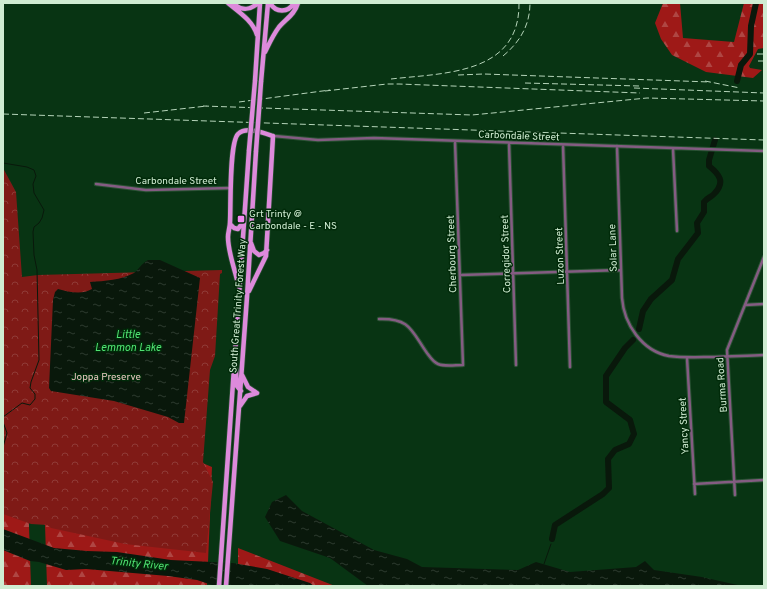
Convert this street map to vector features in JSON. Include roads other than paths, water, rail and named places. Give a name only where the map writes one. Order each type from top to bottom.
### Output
[{"type":"main road","points":[[228,3],[249,21],[258,37]]},
{"type":"main road","points":[[232,3],[247,10],[259,3]]},
{"type":"main road","name":"South Great Trinity Forest Way","points":[[219,586],[258,37],[259,3]]},
{"type":"main road","points":[[269,3],[275,9],[281,11],[287,10],[294,3]]},
{"type":"main road","name":"South Great Trinity Forest Way","points":[[226,586],[241,391],[261,82],[269,3]]},
{"type":"main road","points":[[264,56],[275,34],[284,21],[294,13],[298,3]]},
{"type":"main road","points":[[240,292],[228,237],[230,223],[233,146],[237,135],[248,131],[263,132],[273,136],[266,250],[264,260],[247,297]]},
{"type":"main road","points":[[230,223],[238,229],[244,221]]},
{"type":"main road","points":[[250,240],[256,254],[261,255],[266,250]]},
{"type":"main road","points":[[235,365],[238,377],[238,386],[241,391]]},
{"type":"main road","points":[[239,408],[247,396],[257,393],[248,387],[242,374]]},
{"type":"street","name":"Carbondale Street","points":[[273,136],[318,140],[374,138],[764,151]]},
{"type":"street","name":"Cherbourg Street","points":[[379,319],[397,320],[407,325],[430,357],[438,364],[444,366],[463,365],[455,141]]},
{"type":"street","name":"Corregidor Street","points":[[509,143],[516,365]]},
{"type":"street","name":"Luzon Street","points":[[563,145],[570,367]]},
{"type":"street","name":"Solar Lane","points":[[617,146],[622,306],[631,328],[643,342],[663,354],[687,358],[764,355]]},
{"type":"street","points":[[673,149],[677,231]]},
{"type":"street","name":"Carbondale Street","points":[[96,184],[146,190],[231,188]]},
{"type":"street","name":"Burma Road","points":[[736,495],[727,350],[764,257]]},
{"type":"street","points":[[460,275],[621,270]]},
{"type":"street","points":[[744,305],[764,304]]},
{"type":"street","name":"Yancy Street","points":[[687,358],[695,494]]},
{"type":"street","points":[[694,484],[764,480]]},
{"type":"water","name":"Little Lemmon Lake","points":[[148,260],[160,260],[200,278],[184,423],[179,423],[168,417],[114,401],[51,391],[49,388],[53,300],[55,292],[58,289],[75,292],[88,291],[92,289],[90,282],[113,280],[124,277],[134,273]]},
{"type":"water","points":[[286,495],[302,511],[374,550],[407,559],[422,567],[518,570],[536,562],[570,572],[636,567],[645,561],[654,570],[702,577],[742,586],[368,586],[330,558],[280,541],[265,517],[272,502]]},
{"type":"water","name":"Trinity River","points":[[3,529],[54,548],[117,552],[171,560],[233,563],[267,569],[310,583],[314,586],[225,586],[212,585],[197,580],[168,576],[86,569],[66,570],[39,562],[30,561],[3,550]]},
{"type":"waterway","points":[[737,81],[741,65],[750,54],[751,26],[756,3]]},
{"type":"waterway","points":[[639,329],[643,311],[651,299],[672,280],[678,259],[698,233],[697,223],[704,212],[704,202],[714,194],[720,186],[720,178],[709,166],[709,160],[715,140]]},
{"type":"waterway","points":[[3,163],[27,167],[34,170],[36,176],[33,184],[34,193],[44,210],[42,218],[34,227],[33,232],[34,255],[37,270],[39,360],[30,388],[35,394],[35,399],[30,405],[22,403],[3,417],[3,421]]},
{"type":"waterway","points":[[552,539],[555,525],[603,494],[609,488],[608,459],[615,450],[629,444],[634,434],[630,420],[606,402],[606,376],[625,348],[633,340]]},
{"type":"waterway","points":[[3,422],[7,433],[3,447]]},
{"type":"waterway","points":[[544,564],[551,544]]},
{"type":"railway","points":[[391,79],[433,75],[455,71],[475,66],[493,57],[507,44],[516,27],[519,3]]},
{"type":"railway","points":[[503,56],[509,51],[523,32],[530,11],[530,3]]},
{"type":"railway","points":[[757,54],[764,54]]},
{"type":"railway","points":[[758,61],[764,61]]},
{"type":"railway","points":[[458,75],[484,74],[710,82]]},
{"type":"railway","points":[[705,81],[740,88]]},
{"type":"railway","points":[[525,83],[639,86]]},
{"type":"railway","points":[[325,91],[399,84],[640,93]]},
{"type":"railway","points":[[634,88],[764,93]]},
{"type":"railway","points":[[239,102],[330,90]]},
{"type":"railway","points":[[203,106],[472,115],[647,98],[764,101]]},
{"type":"railway","points":[[144,113],[207,106]]},
{"type":"railway","points":[[3,114],[764,140]]},
{"type":"place","name":"Grt Trinty @ Carbondale - E - NS","points":[[241,219]]},
{"type":"park label","name":"Joppa Preserve","points":[[106,376]]}]
